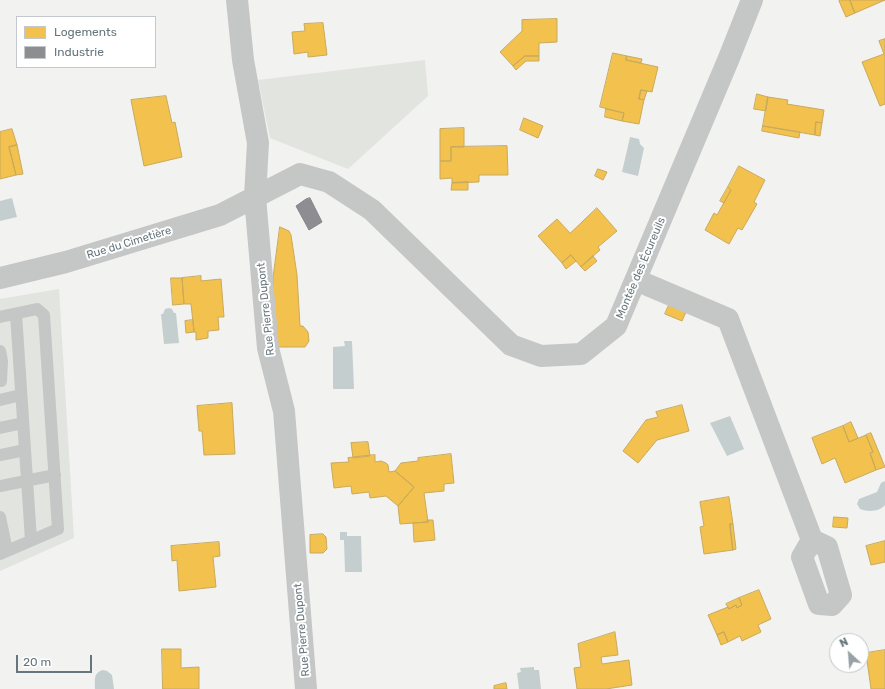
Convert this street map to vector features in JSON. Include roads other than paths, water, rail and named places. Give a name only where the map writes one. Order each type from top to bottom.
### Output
[{"type":"street","name":"Rue Pierre Dupont","points":[[237,0],[242,60],[258,143],[255,198],[268,348],[284,411],[306,689]]},
{"type":"street","name":"Montée des Écureuils","points":[[255,198],[300,174],[329,182],[372,210],[511,345],[541,356],[581,354],[616,326],[752,0]]},
{"type":"street","name":"Rue du Cimetière","points":[[0,278],[66,262],[220,215],[255,198]]},
{"type":"street","points":[[636,280],[728,318],[812,540]]},
{"type":"lane","points":[[0,317],[37,309],[44,315],[58,529],[4,552],[0,517]]},
{"type":"lane","points":[[16,314],[31,540]]},
{"type":"lane","points":[[1,381],[2,361],[0,349],[18,345]]},
{"type":"lane","points":[[0,400],[21,395]]},
{"type":"lane","points":[[0,428],[23,423]]},
{"type":"lane","points":[[0,455],[25,450]]},
{"type":"lane","points":[[0,486],[55,475]]}]
